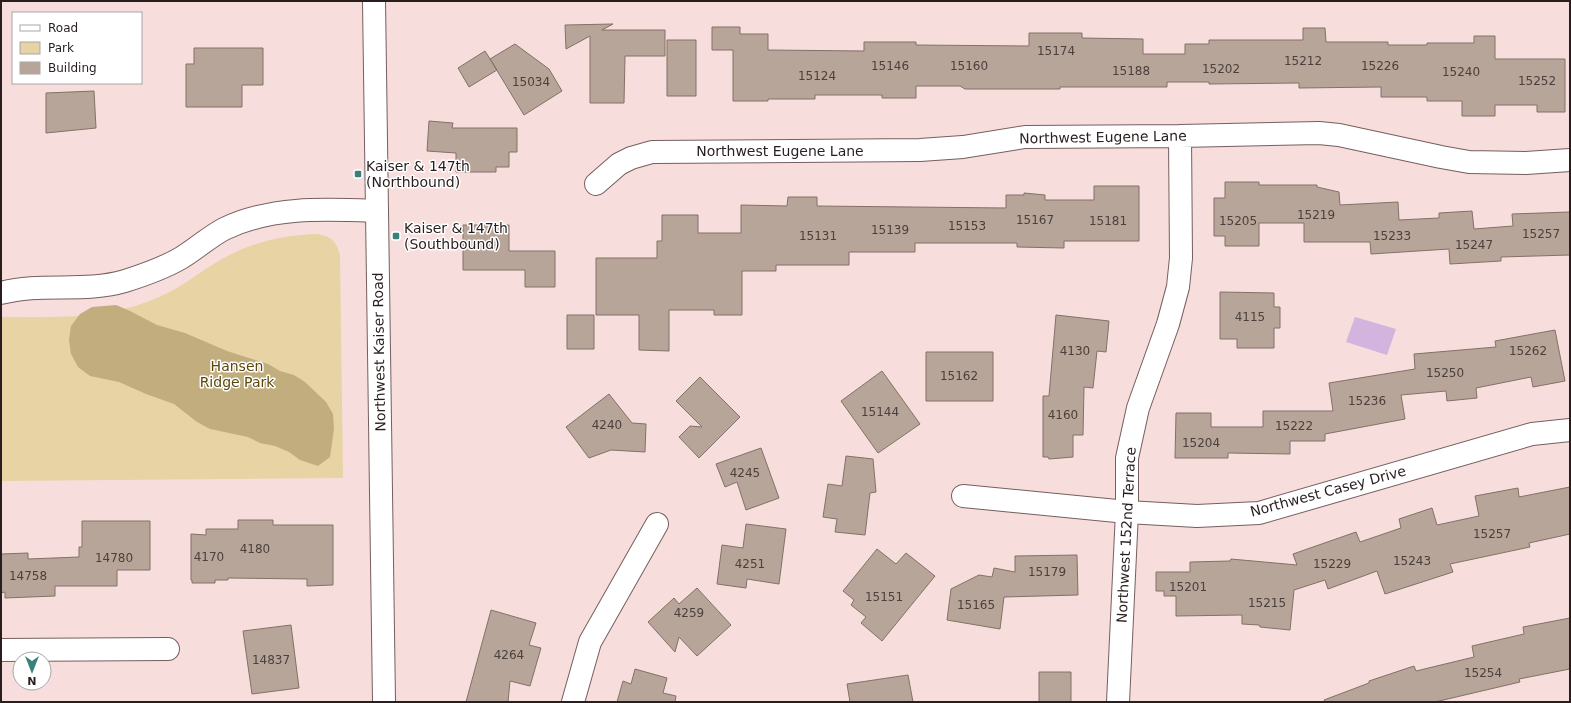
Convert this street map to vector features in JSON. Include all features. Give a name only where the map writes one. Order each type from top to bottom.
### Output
[{"type":"street","name":"Northwest Kaiser Road","points":[[374,1],[384,702]]},
{"type":"street","name":"Northwest Eugene Lane","points":[[596,184],[619,164],[631,158],[652,152],[920,150],[963,147],[1025,136],[1180,136],[1319,133],[1339,135],[1468,162],[1526,163],[1570,160]]},
{"type":"street","name":"Northwest 152nd Terrace","points":[[1118,702],[1127,512],[1128,458],[1138,408],[1168,324],[1178,287],[1181,258],[1180,136]]},
{"type":"street","points":[[1,293],[12,290],[34,288],[82,288],[104,286],[124,281],[164,266],[180,258],[224,230],[249,220],[275,213],[329,209],[377,211]]},
{"type":"street","name":"Northwest Casey Drive","points":[[962,496],[1127,512],[1197,516],[1259,513],[1532,434],[1570,430]]},
{"type":"street","points":[[573,702],[590,642],[657,524]]},
{"type":"street","points":[[1,650],[168,649]]},
{"type":"green space","name":"Hansen Ridge Park","points":[[318,234],[333,240],[340,255],[343,478],[1,481],[1,317],[82,316],[121,310],[159,297],[229,255],[253,245],[278,238]]},
{"type":"green space","points":[[116,305],[157,325],[185,333],[227,351],[268,364],[280,371],[294,375],[305,382],[326,402],[333,414],[334,429],[330,457],[318,466],[300,460],[289,452],[275,446],[260,443],[248,437],[210,429],[197,422],[174,404],[119,382],[90,376],[78,367],[71,354],[69,340],[71,326],[80,314],[92,307]]},
{"type":"shaded area","points":[[1355,317],[1396,329],[1387,355],[1346,342]]},
{"type":"building","points":[[613,24],[602,30],[665,30],[665,56],[625,56],[624,103],[590,103],[590,36],[566,49],[565,25]]},
{"type":"building","points":[[712,27],[740,27],[740,34],[768,34],[768,50],[864,51],[864,42],[916,42],[916,45],[1029,46],[1029,33],[1082,33],[1082,38],[1143,39],[1143,54],[1185,54],[1185,44],[1209,44],[1209,40],[1303,40],[1303,28],[1325,28],[1326,42],[1388,42],[1388,45],[1474,43],[1474,36],[1495,36],[1495,59],[1565,59],[1565,112],[1537,112],[1537,105],[1495,105],[1495,116],[1462,116],[1462,101],[1427,101],[1427,97],[1381,97],[1381,87],[1299,88],[1299,83],[1209,84],[1209,82],[1167,82],[1167,87],[1060,87],[1060,89],[965,89],[960,86],[916,86],[916,98],[882,98],[882,95],[815,95],[815,99],[733,101],[733,50],[712,50]]},
{"type":"building","points":[[667,40],[696,40],[696,96],[667,96]]},
{"type":"building","points":[[515,44],[549,69],[562,91],[524,115],[490,59]]},
{"type":"building","points":[[194,48],[263,48],[263,85],[242,85],[242,107],[186,107],[186,64],[194,64]]},
{"type":"building","points":[[485,51],[497,70],[469,87],[458,68]]},
{"type":"building","points":[[94,91],[96,128],[46,133],[46,93]]},
{"type":"building","points":[[429,121],[453,123],[452,128],[517,128],[517,152],[509,152],[509,167],[496,167],[496,172],[456,172],[456,153],[427,151]]},
{"type":"building","points":[[1225,182],[1259,182],[1259,185],[1317,185],[1317,187],[1339,192],[1340,205],[1398,202],[1399,220],[1439,218],[1439,213],[1472,211],[1474,229],[1513,226],[1512,214],[1570,212],[1570,255],[1501,257],[1501,261],[1450,264],[1449,249],[1371,254],[1370,242],[1304,242],[1304,223],[1259,223],[1259,246],[1225,246],[1225,236],[1214,236],[1214,198],[1225,198]]},
{"type":"building","points":[[1094,186],[1139,186],[1139,241],[1064,241],[1064,248],[1017,247],[1017,243],[915,243],[915,252],[849,252],[849,265],[776,265],[776,271],[742,271],[742,315],[714,315],[714,310],[669,310],[669,351],[639,350],[639,315],[596,315],[596,258],[657,258],[657,241],[662,241],[662,215],[698,215],[698,233],[741,233],[741,205],[787,206],[788,197],[817,197],[817,206],[1006,208],[1006,195],[1024,195],[1024,193],[1045,195],[1045,200],[1094,200]]},
{"type":"building","points":[[463,225],[509,225],[509,251],[555,251],[555,287],[525,287],[525,270],[463,270]]},
{"type":"building","points":[[1220,292],[1274,293],[1274,307],[1280,307],[1280,328],[1274,328],[1274,348],[1237,348],[1237,339],[1220,339]]},
{"type":"building","points":[[567,315],[594,315],[594,349],[567,349]]},
{"type":"building","points":[[1056,315],[1109,321],[1106,352],[1097,351],[1093,388],[1084,387],[1083,435],[1073,435],[1073,457],[1049,459],[1048,457],[1043,457],[1043,396],[1049,396]]},
{"type":"building","points":[[1555,330],[1565,381],[1533,387],[1531,377],[1476,388],[1477,398],[1447,401],[1446,391],[1401,395],[1405,419],[1325,434],[1325,441],[1290,441],[1290,454],[1228,453],[1228,458],[1175,458],[1176,413],[1211,413],[1211,427],[1263,427],[1263,411],[1333,411],[1329,383],[1415,369],[1414,354],[1496,347],[1495,341]]},
{"type":"building","points":[[926,352],[993,352],[993,401],[926,401]]},
{"type":"building","points":[[882,371],[920,424],[878,453],[841,401]]},
{"type":"building","points":[[700,377],[740,417],[699,458],[679,437],[690,426],[702,427],[676,401]]},
{"type":"building","points":[[609,394],[632,423],[646,424],[645,452],[611,450],[589,458],[566,427]]},
{"type":"building","points":[[761,448],[779,498],[746,510],[737,482],[725,487],[716,464]]},
{"type":"building","points":[[846,456],[873,459],[876,492],[870,493],[865,535],[835,532],[837,519],[823,517],[828,484],[842,486]]},
{"type":"building","points":[[1570,487],[1570,534],[1529,543],[1530,547],[1450,564],[1453,572],[1385,594],[1377,571],[1328,589],[1325,580],[1294,590],[1290,630],[1242,624],[1242,615],[1176,616],[1176,596],[1164,596],[1164,591],[1156,591],[1156,572],[1190,572],[1190,562],[1230,561],[1231,559],[1297,565],[1293,554],[1356,532],[1360,542],[1401,528],[1399,519],[1432,508],[1437,525],[1479,516],[1475,496],[1518,488],[1519,497]]},
{"type":"building","points":[[238,520],[273,520],[273,525],[333,525],[333,585],[307,586],[307,579],[228,578],[228,580],[215,580],[215,583],[192,583],[191,534],[206,535],[206,529],[238,529]]},
{"type":"building","points":[[82,521],[150,521],[150,570],[117,570],[117,586],[55,586],[55,596],[5,598],[5,592],[1,593],[1,554],[28,553],[28,559],[79,557],[79,547],[82,547]]},
{"type":"building","points":[[746,524],[786,529],[779,584],[747,579],[746,588],[717,584],[722,545],[743,548]]},
{"type":"building","points":[[877,549],[896,564],[906,553],[935,576],[882,641],[861,623],[866,617],[851,605],[854,600],[843,591]]},
{"type":"building","points":[[1077,555],[1078,595],[1004,597],[1000,629],[947,620],[951,589],[979,575],[992,577],[994,568],[1015,572],[1015,556]]},
{"type":"building","points":[[697,588],[731,625],[697,656],[679,637],[675,652],[648,622],[674,598],[679,604]]},
{"type":"building","points":[[491,610],[536,623],[529,645],[541,648],[530,686],[510,681],[508,702],[466,702]]},
{"type":"building","points":[[1570,618],[1570,669],[1519,679],[1520,682],[1435,702],[1325,702],[1324,700],[1369,683],[1369,681],[1414,666],[1416,671],[1474,657],[1472,646],[1524,634],[1523,627]]},
{"type":"building","points":[[291,625],[299,688],[252,694],[243,631]]},
{"type":"building","points":[[635,669],[667,678],[663,693],[676,696],[675,702],[617,702],[623,681],[631,684]]},
{"type":"building","points":[[1039,672],[1071,672],[1071,702],[1039,702]]},
{"type":"building","points":[[908,675],[913,702],[850,702],[847,684]]},
{"type":"place","name":"Kaiser & 147th (Northbound)","points":[[358,174]]},
{"type":"place","name":"Kaiser & 147th (Southbound)","points":[[396,236]]}]
